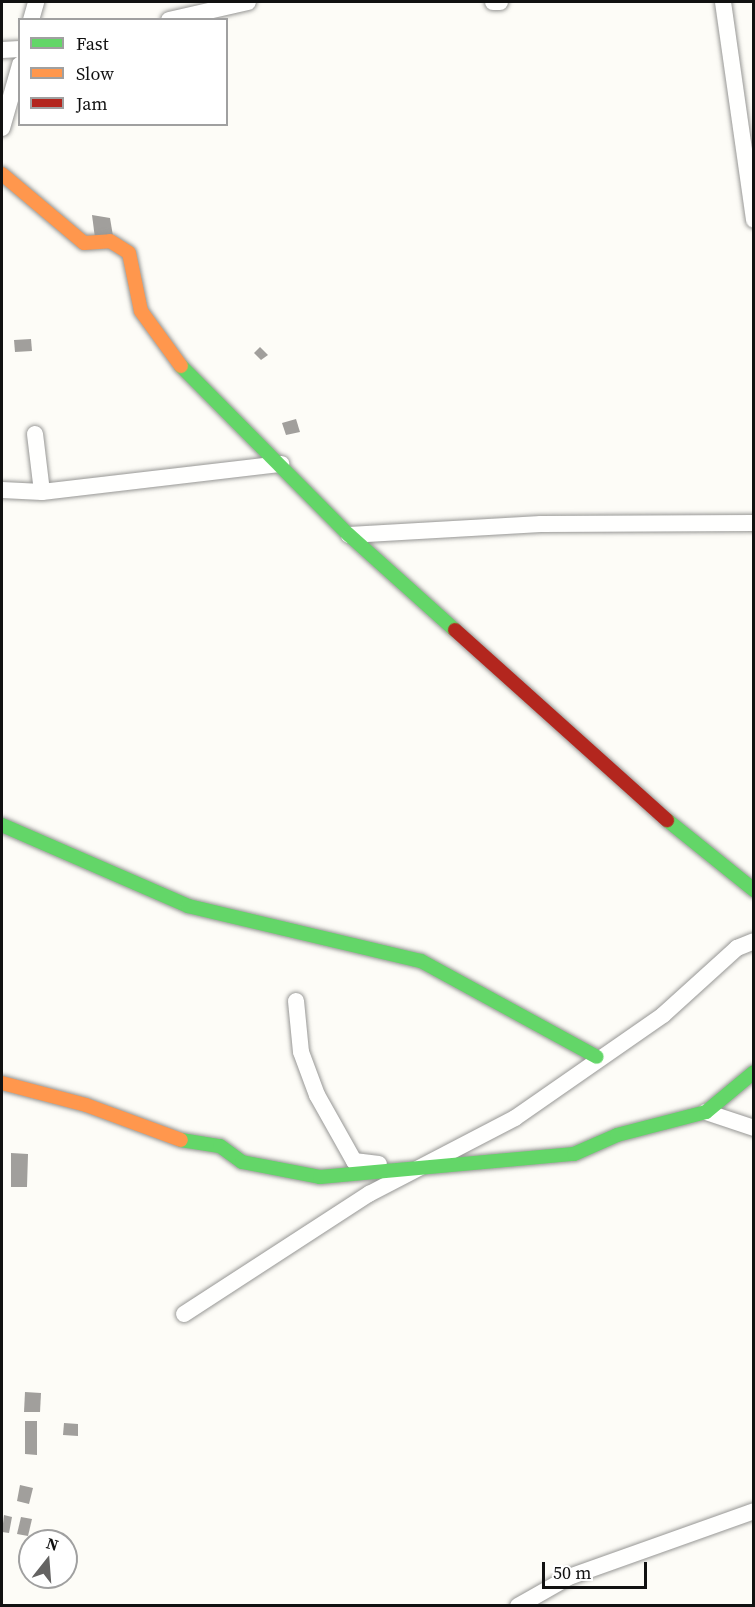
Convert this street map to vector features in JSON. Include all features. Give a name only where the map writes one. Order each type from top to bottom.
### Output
[{"type":"street","points":[[32,18],[36,2]]},
{"type":"street","points":[[178,18],[248,2]]},
{"type":"street","points":[[493,2],[500,2]]},
{"type":"street","points":[[723,2],[753,220]]},
{"type":"street","points":[[2,50],[18,49]]},
{"type":"street","points":[[2,128],[18,72]]},
{"type":"street","points":[[2,174],[84,243],[110,240],[129,253],[130,283],[141,311],[179,364],[281,464],[349,535],[709,858],[753,890]]},
{"type":"street","points":[[35,434],[42,492]]},
{"type":"street","points":[[2,490],[42,492],[281,464]]},
{"type":"street","points":[[349,535],[542,524],[753,523]]},
{"type":"street","points":[[2,825],[188,906],[421,961],[597,1057]]},
{"type":"street","points":[[184,1314],[416,1170],[515,1118],[597,1057],[663,1015],[737,948],[753,941]]},
{"type":"street","points":[[296,1001],[301,1052],[317,1095],[354,1161],[416,1170]]},
{"type":"street","points":[[2,1083],[86,1105],[161,1137],[220,1146],[242,1162],[320,1177],[574,1154],[617,1135],[706,1112],[753,1072]]},
{"type":"street","points":[[706,1112],[753,1128]]},
{"type":"street","points":[[518,1605],[569,1577],[753,1511]]},
{"type":"building","points":[[92,215],[110,218],[113,236],[95,238]]},
{"type":"building","points":[[31,339],[32,351],[15,352],[14,340]]},
{"type":"building","points":[[260,347],[268,355],[261,360],[254,353]]},
{"type":"building","points":[[296,419],[300,432],[286,435],[282,423]]},
{"type":"building","points":[[11,1153],[28,1154],[27,1187],[11,1187]]},
{"type":"building","points":[[25,1392],[41,1393],[40,1412],[24,1412]]},
{"type":"building","points":[[25,1421],[37,1421],[37,1455],[25,1454]]},
{"type":"building","points":[[64,1423],[78,1424],[78,1436],[63,1435]]},
{"type":"building","points":[[20,1485],[33,1488],[29,1504],[17,1501]]},
{"type":"building","points":[[4,1515],[12,1517],[9,1533],[2,1532]]},
{"type":"building","points":[[21,1517],[32,1519],[30,1529],[18,1529]]},
{"type":"traffic: fast","points":[[181,366],[349,535],[455,630]]},
{"type":"traffic: fast","points":[[667,820],[754,890]]},
{"type":"traffic: fast","points":[[2,825],[188,906],[421,961],[597,1057]]},
{"type":"traffic: fast","points":[[181,1140],[220,1146],[242,1162],[320,1177],[574,1154],[617,1135],[706,1112],[754,1072]]},
{"type":"traffic: slow","points":[[2,174],[84,243],[110,241],[129,253],[141,311],[181,366]]},
{"type":"traffic: slow","points":[[2,1083],[86,1105],[181,1140]]},
{"type":"traffic: jam","points":[[455,630],[667,820]]}]
